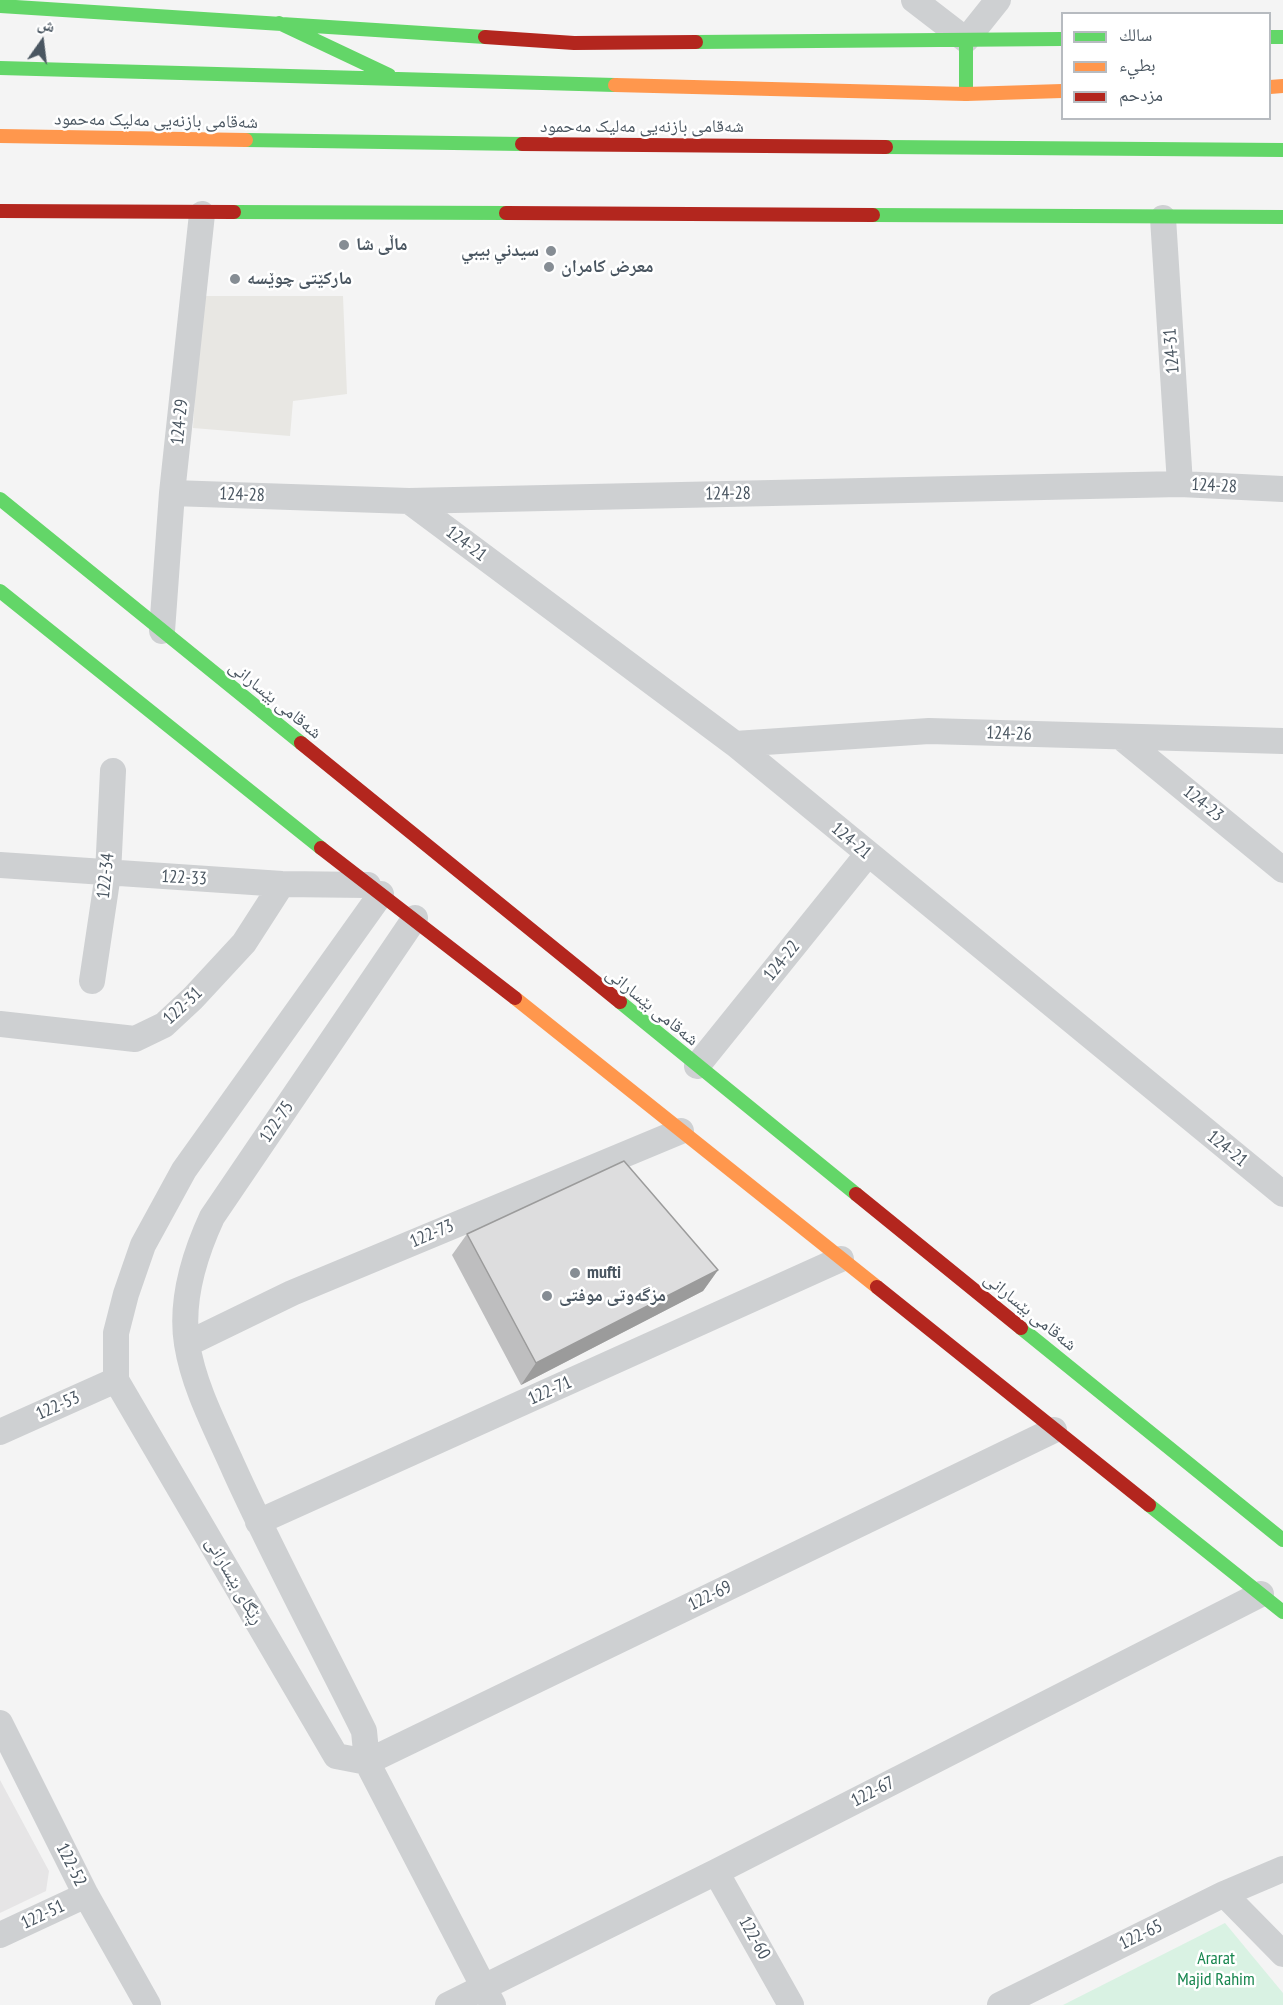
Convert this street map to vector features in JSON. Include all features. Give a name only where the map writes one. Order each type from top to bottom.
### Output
[{"type":"main road","points":[[0,6],[574,43],[1061,39]]},
{"type":"main road","points":[[279,23],[399,80]]},
{"type":"main road","points":[[966,40],[966,94]]},
{"type":"main road","points":[[0,68],[79,72],[966,94],[1061,92]]},
{"type":"main road","name":"شەقامی بازنەیی مەلیک مەحمود","points":[[0,136],[477,144],[1283,150]]},
{"type":"main road","points":[[0,211],[202,214],[1283,217]]},
{"type":"main road","name":"شەقامی بێسارانی","points":[[0,499],[1283,1540]]},
{"type":"main road","points":[[0,591],[375,890],[415,918],[1283,1612]]},
{"type":"street","points":[[914,0],[966,40],[998,0]]},
{"type":"street","name":"124-29","points":[[162,631],[172,493],[202,214]]},
{"type":"street","name":"124-31","points":[[1163,218],[1180,484]]},
{"type":"street","name":"124-28","points":[[172,493],[409,501],[1180,484],[1283,489]]},
{"type":"street","name":"124-21","points":[[409,501],[735,744],[867,855],[1283,1194]]},
{"type":"street","name":"124-26","points":[[735,744],[928,731],[1283,741]]},
{"type":"street","name":"124-23","points":[[1122,738],[1283,870]]},
{"type":"street","name":"122-34","points":[[92,981],[108,874],[113,771]]},
{"type":"street","name":"124-22","points":[[697,1066],[867,855]]},
{"type":"street","name":"122-33","points":[[0,865],[375,890]]},
{"type":"street","name":"122-31","points":[[0,1024],[135,1039],[164,1025],[193,998],[244,943],[282,884]]},
{"type":"street","points":[[116,1380],[116,1333],[126,1294],[143,1245],[178,1180],[375,890]]},
{"type":"street","name":"122-75","points":[[187,1344],[186,1298],[196,1251],[212,1217],[415,918]]},
{"type":"street","name":"122-73","points":[[187,1344],[292,1293],[681,1131]]},
{"type":"street","name":"122-71","points":[[258,1522],[841,1259]]},
{"type":"street","points":[[187,1344],[203,1400],[258,1522],[364,1731],[367,1762],[489,1996]]},
{"type":"street","name":"122-53","points":[[0,1432],[116,1380]]},
{"type":"street","name":"ڕێگای بێسارانی","points":[[116,1380],[336,1756],[367,1762]]},
{"type":"street","name":"122-69","points":[[367,1762],[1054,1430]]},
{"type":"street","name":"122-67","points":[[448,2005],[489,1996],[717,1872],[1260,1594]]},
{"type":"street","name":"122-52","points":[[0,1723],[86,1895],[148,2005]]},
{"type":"street","name":"122-65","points":[[1000,2005],[1224,1894],[1283,1869]]},
{"type":"street","name":"122-60","points":[[717,1872],[791,2005]]},
{"type":"street","points":[[1224,1894],[1283,1954]]},
{"type":"street","name":"122-51","points":[[0,1935],[86,1895]]},
{"type":"shaded area","points":[[201,296],[343,296],[347,394],[293,401],[290,436],[193,428]]},
{"type":"shaded area","points":[[0,1780],[49,1871],[46,1891],[0,1913]]},
{"type":"green space","name":"Ararat Majid Rahim","points":[[1225,1923],[1283,1993],[1283,2005],[1063,2005]]},
{"type":"building","name":"mufti","points":[[624,1161],[718,1270],[536,1363],[467,1234]]},
{"type":"traffic: fast","points":[[0,6],[485,37]]},
{"type":"traffic: fast","points":[[279,23],[389,75]]},
{"type":"traffic: fast","points":[[1271,37],[1283,37]]},
{"type":"traffic: fast","points":[[696,42],[1061,39]]},
{"type":"traffic: fast","points":[[966,40],[966,94]]},
{"type":"traffic: fast","points":[[0,68],[615,85]]},
{"type":"traffic: fast","points":[[246,140],[522,144]]},
{"type":"traffic: fast","points":[[886,147],[1283,150]]},
{"type":"traffic: fast","points":[[234,212],[506,213]]},
{"type":"traffic: fast","points":[[873,215],[1283,217]]},
{"type":"traffic: fast","points":[[0,499],[301,743]]},
{"type":"traffic: fast","points":[[0,591],[321,848]]},
{"type":"traffic: fast","points":[[620,1002],[856,1194]]},
{"type":"traffic: fast","points":[[1021,1328],[1283,1540]]},
{"type":"traffic: fast","points":[[1149,1505],[1283,1612]]},
{"type":"traffic: slow","points":[[615,85],[966,94],[1061,91]]},
{"type":"traffic: slow","points":[[1271,87],[1283,86]]},
{"type":"traffic: slow","points":[[0,136],[246,140]]},
{"type":"traffic: slow","points":[[515,998],[877,1287]]},
{"type":"traffic: jam","points":[[485,37],[574,43],[696,42]]},
{"type":"traffic: jam","points":[[522,144],[886,147]]},
{"type":"traffic: jam","points":[[0,211],[234,212]]},
{"type":"traffic: jam","points":[[506,213],[873,215]]},
{"type":"traffic: jam","points":[[301,743],[620,1002]]},
{"type":"traffic: jam","points":[[321,848],[515,998]]},
{"type":"traffic: jam","points":[[856,1194],[1021,1328]]},
{"type":"traffic: jam","points":[[877,1287],[1149,1505]]},
{"type":"place","name":"ماڵی شا","points":[[344,245]]},
{"type":"place","name":"سيدني بيبي","points":[[551,251]]},
{"type":"place","name":"معرض كامران","points":[[549,267]]},
{"type":"place","name":"مارکێتی چوێسە","points":[[235,279]]},
{"type":"place","name":"mufti","points":[[575,1273]]},
{"type":"place","name":"مزگەوتی موفتی","points":[[547,1296]]}]
